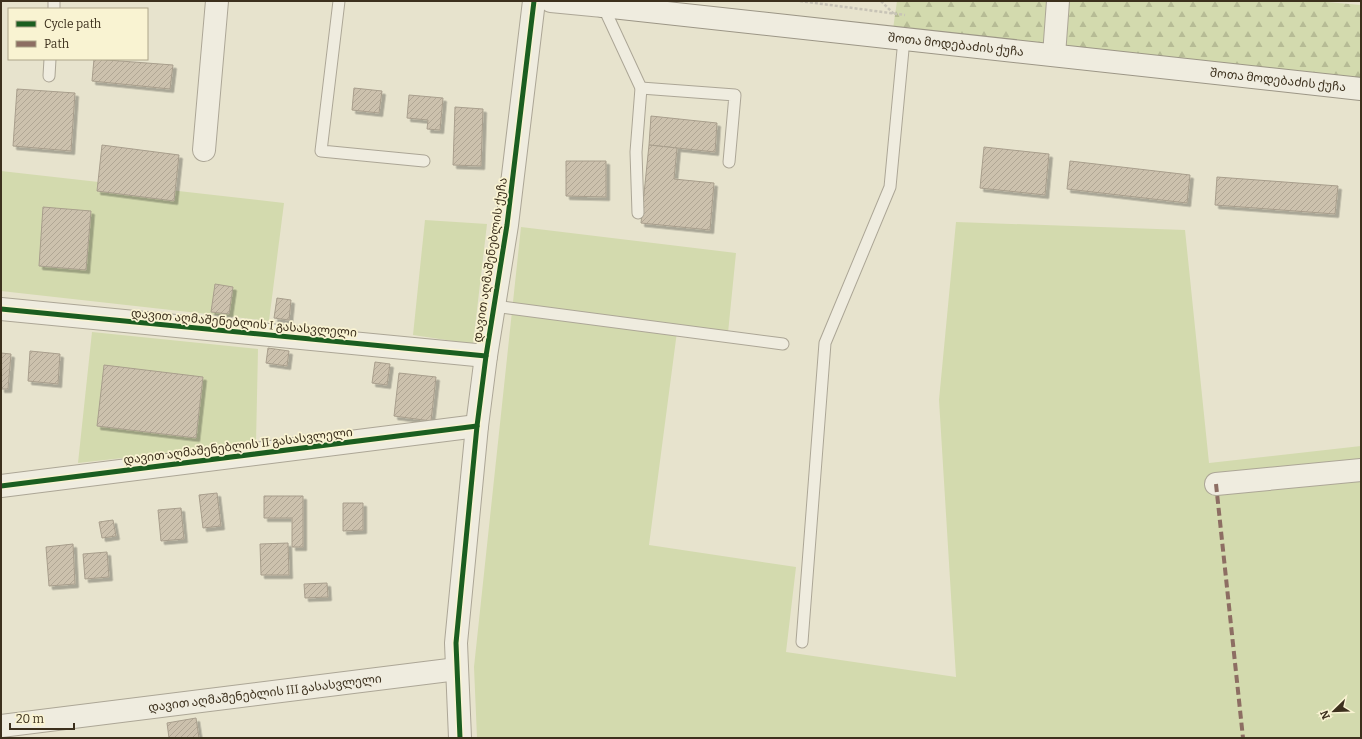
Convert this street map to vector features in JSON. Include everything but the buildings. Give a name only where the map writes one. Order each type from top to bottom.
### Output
[{"type":"street","points":[[204,150],[217,1]]},
{"type":"street","name":"დავით აღმაშენებლის ქუჩა","points":[[460,738],[456,643],[476,426],[507,225],[534,1]]},
{"type":"street","name":"შოთა მოდებაძის ქუჩა","points":[[551,1],[603,4],[1054,56],[1361,89]]},
{"type":"street","points":[[1054,56],[1058,1]]},
{"type":"street","name":"დავით აღმაშენებლის I გასასვლელი","points":[[1,309],[486,356]]},
{"type":"street","name":"დავით აღმაშენებლის II გასასვლელი","points":[[1,486],[476,426]]},
{"type":"street","points":[[1216,484],[1361,470]]},
{"type":"street","name":"დავით აღმაშენებლის III გასასვლელი","points":[[1,726],[457,669]]},
{"type":"lane","points":[[340,1],[321,150],[424,161]]},
{"type":"lane","points":[[603,4],[641,88],[636,152],[638,213]]},
{"type":"lane","points":[[802,642],[825,343],[890,188],[904,39]]},
{"type":"lane","points":[[49,76],[50,60]]},
{"type":"lane","points":[[641,88],[736,95],[729,162]]},
{"type":"lane","points":[[494,306],[783,344]]},
{"type":"green space","points":[[897,1],[1315,1],[1361,5],[1361,78],[893,29]]},
{"type":"green space","points":[[1,171],[284,203],[269,321],[1,291]]},
{"type":"green space","points":[[425,220],[487,224],[473,344],[413,335]]},
{"type":"green space","points":[[956,222],[1185,230],[1209,463],[1361,446],[1361,738],[477,738],[474,667],[521,227],[736,253],[728,333],[678,324],[649,545],[796,567],[786,652],[956,677],[939,400]]},
{"type":"green space","points":[[92,332],[258,349],[256,443],[78,463]]},
{"type":"marked path","points":[[1216,484],[1243,738]]},
{"type":"cycle path","points":[[460,738],[456,643],[477,426],[486,356],[507,225],[534,1]]},
{"type":"cycle path","points":[[1,309],[486,356]]},
{"type":"cycle path","points":[[1,486],[477,426]]}]
